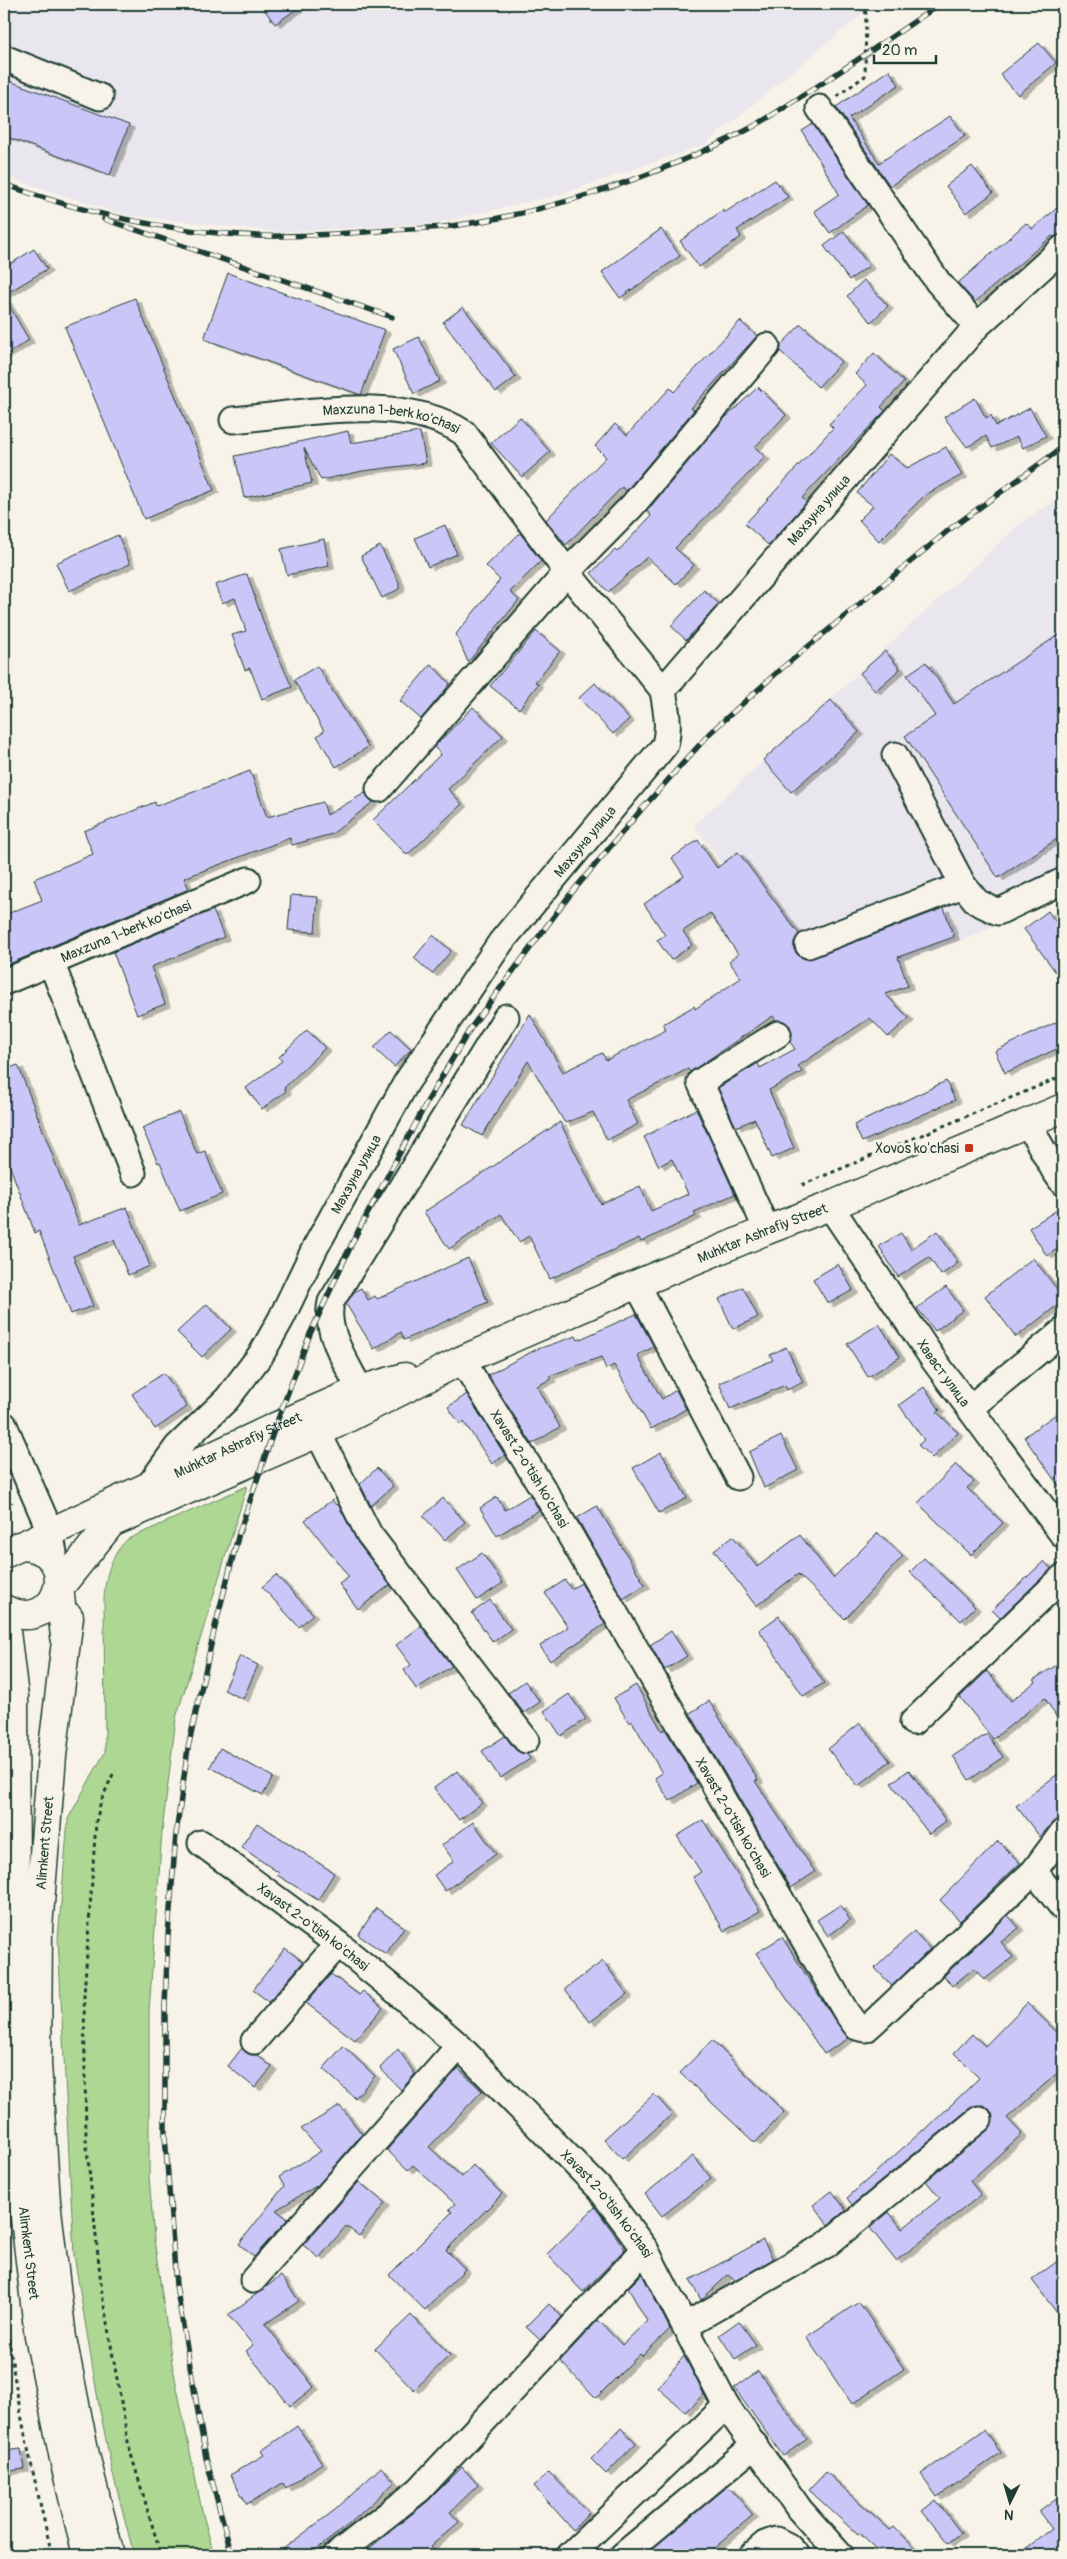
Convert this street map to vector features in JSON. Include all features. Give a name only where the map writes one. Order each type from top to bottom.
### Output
[{"type":"main road","name":"Muhktar Ashrafiy Street","points":[[4,1608],[25,1616],[36,1614],[47,1608],[54,1599],[58,1577],[111,1523],[318,1433],[462,1360],[637,1284],[766,1230],[830,1206],[1063,1108]]},
{"type":"main road","name":"Muhktar Ashrafiy Street","points":[[11,1550],[150,1484],[360,1390],[462,1360]]},
{"type":"main road","points":[[65,1636],[78,1584],[111,1523]]},
{"type":"main road","points":[[11,1550],[31,1546],[40,1549],[50,1556],[58,1577],[65,1636]]},
{"type":"main road","name":"Alimkent Street","points":[[4,1615],[6,1662],[14,1697],[9,1801],[19,1926],[37,2064],[46,2202],[62,2338],[85,2455],[110,2555]]},
{"type":"main road","name":"Alimkent Street","points":[[65,1636],[52,1756],[19,1926],[16,2070],[23,2202],[39,2336],[65,2464],[88,2555]]},
{"type":"street","points":[[4,58],[100,97]]},
{"type":"street","points":[[819,108],[938,282],[977,326]]},
{"type":"street","name":"Махзуна улица","points":[[150,1484],[177,1447],[227,1398],[262,1353],[281,1319],[315,1248],[406,1083],[500,942],[665,745],[668,719],[662,690],[977,326],[1063,248]]},
{"type":"street","points":[[379,789],[567,572],[632,506],[767,346]]},
{"type":"street","name":"Maxzuna 1-berk ko'chasi","points":[[233,420],[372,410],[401,411],[449,422],[464,432],[567,572],[662,690]]},
{"type":"street","points":[[895,755],[963,885],[977,902],[998,912],[1063,881]]},
{"type":"street","name":"Maxzuna 1-berk ko'chasi","points":[[4,982],[248,880]]},
{"type":"street","points":[[808,945],[963,885]]},
{"type":"street","points":[[51,962],[133,1173]]},
{"type":"street","points":[[360,1390],[334,1336],[328,1316],[331,1302],[506,1017]]},
{"type":"street","points":[[766,1230],[700,1082],[778,1034]]},
{"type":"street","points":[[1028,1123],[1063,1183]]},
{"type":"street","name":"Хаваст улица","points":[[830,1206],[933,1359],[1063,1535]]},
{"type":"street","points":[[637,1284],[738,1477]]},
{"type":"street","points":[[970,1408],[1063,1332]]},
{"type":"street","name":"Xavast 2-o'tish ko'chasi","points":[[462,1360],[546,1492],[857,2028],[866,2029],[1034,1871],[1063,1832]]},
{"type":"street","points":[[4,1425],[50,1531],[58,1577]]},
{"type":"street","points":[[318,1433],[369,1534],[526,1740]]},
{"type":"street","points":[[913,1722],[1063,1577]]},
{"type":"street","name":"Xavast 2-o'tish ko'chasi","points":[[201,1843],[338,1944],[459,2046],[599,2188],[645,2249],[686,2325],[726,2406],[800,2510],[840,2555]]},
{"type":"street","points":[[1034,1871],[1063,1908]]},
{"type":"street","points":[[254,2042],[338,1944]]},
{"type":"street","points":[[254,2280],[459,2046]]},
{"type":"street","points":[[686,2325],[826,2245],[979,2119]]},
{"type":"street","points":[[336,2555],[419,2490],[645,2249]]},
{"type":"street","points":[[570,2555],[726,2406]]},
{"type":"street","points":[[623,2555],[755,2445]]},
{"type":"street","points":[[752,2555],[765,2544],[776,2540],[788,2546],[797,2555]]},
{"type":"path","points":[[819,108],[865,76],[866,13],[860,4]]},
{"type":"path","points":[[802,1185],[1063,1076]]},
{"type":"path","points":[[4,1517],[15,1496]]},
{"type":"path","points":[[113,1774],[100,1801],[96,1822],[84,1996],[86,2139],[102,2294],[129,2447],[161,2555]]},
{"type":"path","points":[[4,2290],[7,2337],[36,2486],[52,2555]]},
{"type":"shaded area","points":[[4,4],[865,4],[869,8],[704,145],[558,195],[436,223],[279,232],[124,215],[4,176]]},
{"type":"shaded area","points":[[1063,494],[1063,886],[979,934],[812,991],[694,825],[1021,523]]},
{"type":"green space","points":[[247,1486],[176,1718],[162,1832],[149,2011],[149,2176],[154,2239],[172,2363],[202,2511],[214,2555],[134,2555],[112,2470],[98,2400],[74,2255],[58,1939],[68,1819],[105,1752],[104,1599],[106,1582],[113,1559],[128,1539]]},
{"type":"building","points":[[260,4],[304,4],[275,24]]},
{"type":"building","points":[[1039,43],[1056,63],[1018,95],[1000,74]]},
{"type":"building","points":[[889,70],[899,85],[849,118],[879,163],[950,116],[965,136],[890,186],[836,107]]},
{"type":"building","points":[[4,79],[129,125],[110,175],[4,136]]},
{"type":"building","points":[[813,124],[868,205],[830,233],[814,211],[839,194],[802,131]]},
{"type":"building","points":[[972,166],[993,193],[966,213],[946,186]]},
{"type":"building","points":[[775,180],[788,197],[737,230],[741,237],[699,267],[680,241],[723,210],[724,213]]},
{"type":"building","points":[[1063,203],[1063,234],[1052,236],[975,302],[958,283],[1026,223],[1032,229]]},
{"type":"building","points":[[661,229],[680,256],[620,298],[602,272]]},
{"type":"building","points":[[844,231],[869,266],[849,280],[824,246]]},
{"type":"building","points":[[34,249],[47,269],[4,295],[4,268]]},
{"type":"building","points":[[228,273],[385,330],[361,395],[204,339]]},
{"type":"building","points":[[864,280],[888,306],[871,322],[847,296]]},
{"type":"building","points":[[4,297],[29,340],[4,356]]},
{"type":"building","points":[[135,298],[214,490],[144,519],[65,327]]},
{"type":"building","points":[[463,307],[516,377],[496,392],[443,322]]},
{"type":"building","points":[[740,321],[757,336],[691,408],[694,410],[626,491],[622,487],[566,545],[546,520],[606,457],[595,446],[615,424],[627,435],[670,388],[674,392]]},
{"type":"building","points":[[801,324],[841,362],[818,387],[780,351],[781,345]]},
{"type":"building","points":[[419,337],[440,381],[414,394],[393,349]]},
{"type":"building","points":[[874,353],[904,382],[881,407],[885,411],[802,498],[807,502],[768,545],[745,524],[833,428],[829,424],[867,385],[855,374]]},
{"type":"building","points":[[758,387],[786,415],[755,447],[765,457],[675,548],[694,565],[676,584],[647,557],[608,592],[591,573],[615,550],[617,552],[651,516],[647,511],[724,419]]},
{"type":"building","points":[[975,398],[986,418],[991,415],[996,426],[1030,408],[1046,436],[1023,448],[1017,437],[992,448],[986,436],[967,447],[944,417]]},
{"type":"building","points":[[520,417],[550,452],[522,477],[491,443]]},
{"type":"building","points":[[348,431],[351,443],[420,432],[426,463],[363,471],[321,480],[304,448],[312,483],[244,498],[235,456]]},
{"type":"building","points":[[946,447],[962,475],[925,495],[879,541],[859,520],[873,506],[857,493],[889,454],[907,468]]},
{"type":"building","points":[[445,525],[457,554],[428,567],[415,538]]},
{"type":"building","points":[[520,533],[541,561],[510,592],[519,600],[468,662],[456,634],[500,580],[486,566]]},
{"type":"building","points":[[118,535],[130,564],[69,591],[56,563]]},
{"type":"building","points":[[324,539],[329,566],[287,575],[281,549]]},
{"type":"building","points":[[380,546],[399,582],[399,589],[382,598],[361,556]]},
{"type":"building","points":[[247,574],[264,624],[292,687],[262,699],[250,668],[245,670],[232,635],[246,631],[235,598],[222,603],[215,585]]},
{"type":"building","points":[[704,590],[719,604],[686,640],[671,626]]},
{"type":"building","points":[[536,631],[560,651],[535,682],[538,684],[519,709],[490,686]]},
{"type":"building","points":[[1063,632],[1063,835],[998,878],[905,736],[935,716],[907,675],[926,662],[954,704]]},
{"type":"building","points":[[885,651],[900,669],[875,691],[860,673]]},
{"type":"building","points":[[431,664],[450,684],[421,719],[400,701]]},
{"type":"building","points":[[317,666],[368,747],[336,767],[317,736],[324,731],[294,680]]},
{"type":"building","points":[[595,683],[629,719],[613,734],[579,698]]},
{"type":"building","points":[[831,700],[859,732],[791,792],[763,760]]},
{"type":"building","points":[[473,707],[503,736],[448,789],[462,804],[407,855],[373,820],[441,754],[434,747]]},
{"type":"building","points":[[250,771],[267,817],[323,802],[327,815],[365,793],[373,802],[332,834],[292,845],[290,838],[184,878],[189,889],[4,966],[4,915],[42,900],[34,879],[93,854],[84,831],[155,802],[156,806]]},
{"type":"building","points":[[698,840],[717,868],[738,852],[799,934],[794,942],[794,950],[805,959],[813,958],[944,908],[954,937],[898,957],[908,986],[885,994],[909,1018],[888,1037],[870,1018],[798,1066],[802,1072],[769,1090],[794,1148],[772,1158],[755,1119],[736,1127],[718,1088],[758,1063],[760,1068],[795,1049],[790,1042],[792,1034],[790,1026],[784,1021],[776,1020],[773,1016],[690,1072],[688,1069],[626,1100],[638,1124],[607,1140],[593,1112],[565,1123],[528,1061],[482,1136],[463,1125],[530,1014],[563,1072],[602,1053],[606,1060],[666,1030],[663,1024],[694,1006],[695,1009],[741,978],[729,961],[738,954],[710,913],[683,931],[692,945],[671,960],[657,940],[665,935],[644,904],[684,876],[672,858]]},
{"type":"building","points":[[291,895],[318,897],[315,932],[288,930]]},
{"type":"building","points":[[213,910],[224,937],[151,967],[165,1004],[137,1015],[113,952]]},
{"type":"building","points":[[1048,911],[1063,932],[1063,982],[1024,929]]},
{"type":"building","points":[[433,935],[451,951],[432,974],[414,958]]},
{"type":"building","points":[[1063,1019],[1063,1046],[1005,1073],[995,1051]]},
{"type":"building","points":[[307,1030],[325,1048],[284,1088],[286,1091],[262,1109],[246,1088],[282,1061],[279,1057]]},
{"type":"building","points":[[391,1030],[411,1049],[394,1067],[374,1048]]},
{"type":"building","points":[[18,1065],[79,1225],[127,1207],[150,1266],[128,1275],[114,1240],[73,1256],[93,1306],[71,1314],[39,1231],[35,1233],[4,1151],[4,1070]]},
{"type":"building","points":[[946,1081],[955,1100],[862,1142],[854,1125]]},
{"type":"building","points":[[696,1109],[735,1194],[694,1212],[696,1216],[641,1242],[639,1238],[550,1279],[529,1236],[519,1242],[501,1214],[449,1249],[424,1212],[560,1122],[601,1204],[640,1186],[651,1211],[688,1194],[672,1159],[659,1166],[644,1137]]},
{"type":"building","points":[[179,1112],[197,1154],[205,1151],[222,1194],[180,1211],[160,1162],[158,1163],[142,1128]]},
{"type":"building","points":[[1063,1206],[1063,1245],[1047,1256],[1029,1228]]},
{"type":"building","points":[[937,1231],[958,1263],[941,1275],[929,1257],[898,1277],[879,1246],[901,1233],[911,1249]]},
{"type":"building","points":[[468,1258],[488,1302],[404,1340],[401,1332],[374,1349],[346,1304],[354,1292],[361,1288],[368,1300],[375,1296],[377,1299]]},
{"type":"building","points":[[1033,1258],[1063,1297],[1063,1301],[1016,1337],[985,1296]]},
{"type":"building","points":[[838,1264],[853,1290],[828,1304],[813,1279]]},
{"type":"building","points":[[743,1287],[758,1317],[733,1329],[719,1299]]},
{"type":"building","points":[[946,1287],[963,1310],[935,1331],[917,1308]]},
{"type":"building","points":[[207,1304],[231,1329],[202,1357],[177,1332]]},
{"type":"building","points":[[636,1314],[654,1347],[637,1355],[662,1399],[676,1390],[686,1409],[651,1429],[614,1365],[606,1369],[601,1357],[549,1376],[551,1379],[537,1386],[560,1427],[532,1444],[488,1375],[535,1350],[576,1336],[578,1340]]},
{"type":"building","points":[[879,1324],[900,1357],[868,1377],[847,1344]]},
{"type":"building","points":[[786,1347],[803,1382],[787,1390],[785,1385],[730,1409],[719,1383],[773,1360],[770,1355]]},
{"type":"building","points":[[164,1373],[187,1407],[155,1429],[132,1394]]},
{"type":"building","points":[[924,1387],[940,1410],[937,1412],[958,1433],[932,1458],[918,1445],[924,1440],[899,1405]]},
{"type":"building","points":[[467,1394],[505,1455],[492,1464],[464,1422],[460,1424],[448,1407]]},
{"type":"building","points":[[1063,1409],[1063,1492],[1024,1437]]},
{"type":"building","points":[[781,1436],[798,1470],[764,1488],[749,1452]]},
{"type":"building","points":[[661,1452],[687,1498],[659,1513],[633,1468]]},
{"type":"building","points":[[956,1464],[974,1482],[967,1488],[1003,1523],[971,1555],[918,1503]]},
{"type":"building","points":[[377,1468],[393,1486],[371,1506],[360,1484]]},
{"type":"building","points":[[530,1495],[539,1510],[497,1536],[480,1508],[497,1497],[505,1510]]},
{"type":"building","points":[[443,1498],[465,1522],[445,1540],[423,1516]]},
{"type":"building","points":[[332,1500],[336,1505],[338,1504],[358,1543],[390,1585],[358,1609],[339,1584],[349,1577],[305,1520]]},
{"type":"building","points":[[597,1506],[645,1585],[623,1599],[577,1518]]},
{"type":"building","points":[[878,1533],[903,1556],[845,1619],[798,1574],[756,1606],[714,1550],[733,1536],[757,1567],[800,1535],[833,1578]]},
{"type":"building","points":[[482,1553],[503,1583],[477,1600],[457,1570]]},
{"type":"building","points":[[924,1558],[975,1607],[961,1621],[910,1572]]},
{"type":"building","points":[[1044,1561],[1051,1569],[1000,1618],[992,1610]]},
{"type":"building","points":[[276,1575],[313,1614],[299,1627],[262,1587]]},
{"type":"building","points":[[565,1580],[571,1589],[581,1583],[605,1624],[550,1661],[540,1646],[568,1627],[545,1593]]},
{"type":"building","points":[[490,1600],[511,1629],[493,1642],[472,1613]]},
{"type":"building","points":[[779,1616],[824,1683],[803,1696],[759,1630]]},
{"type":"building","points":[[421,1626],[452,1666],[416,1689],[404,1670],[411,1665],[396,1645]]},
{"type":"building","points":[[671,1631],[687,1656],[665,1670],[650,1645]]},
{"type":"building","points":[[240,1656],[258,1665],[243,1699],[224,1690]]},
{"type":"building","points":[[1063,1661],[1063,1728],[1045,1698],[993,1739],[960,1697],[987,1671],[1011,1701],[1035,1682],[1033,1680]]},
{"type":"building","points":[[525,1681],[540,1702],[524,1713],[508,1693]]},
{"type":"building","points":[[636,1685],[662,1731],[665,1729],[697,1783],[670,1801],[655,1778],[662,1773],[632,1721],[629,1723],[614,1698]]},
{"type":"building","points":[[569,1694],[586,1719],[561,1736],[544,1711]]},
{"type":"building","points":[[709,1701],[758,1780],[755,1781],[815,1872],[791,1888],[690,1713]]},
{"type":"building","points":[[860,1723],[890,1761],[858,1786],[828,1749]]},
{"type":"building","points":[[987,1734],[1003,1757],[969,1780],[953,1756]]},
{"type":"building","points":[[505,1736],[515,1749],[527,1754],[530,1759],[500,1778],[482,1751]]},
{"type":"building","points":[[220,1748],[273,1777],[263,1795],[210,1767]]},
{"type":"building","points":[[909,1770],[946,1821],[929,1834],[891,1783]]},
{"type":"building","points":[[1063,1770],[1063,1818],[1052,1823],[1040,1837],[1016,1806]]},
{"type":"building","points":[[457,1771],[482,1803],[459,1820],[434,1788]]},
{"type":"building","points":[[703,1820],[760,1911],[724,1931],[693,1877],[701,1872],[677,1836]]},
{"type":"building","points":[[473,1822],[496,1854],[445,1891],[434,1875],[454,1861],[442,1845]]},
{"type":"building","points":[[257,1823],[334,1873],[318,1900],[277,1875],[279,1873],[241,1847]]},
{"type":"building","points":[[998,1841],[1020,1863],[960,1921],[940,1900]]},
{"type":"building","points":[[840,1905],[850,1920],[828,1936],[817,1920]]},
{"type":"building","points":[[376,1908],[404,1927],[386,1954],[358,1935]]},
{"type":"building","points":[[1008,1915],[1019,1928],[1001,1942],[1013,1957],[984,1980],[974,1968],[952,1986],[944,1976]]},
{"type":"building","points":[[914,1931],[930,1949],[892,1986],[875,1968]]},
{"type":"building","points":[[782,1937],[834,2019],[849,2038],[824,2054],[756,1953]]},
{"type":"building","points":[[285,1948],[303,1962],[269,2002],[253,1990]]},
{"type":"building","points":[[603,1961],[627,1994],[590,2022],[565,1989]]},
{"type":"building","points":[[331,1974],[359,1995],[363,1991],[383,2008],[355,2040],[306,2003]]},
{"type":"building","points":[[1027,2003],[1063,2038],[1063,2068],[1007,2118],[1022,2134],[970,2181],[981,2195],[896,2261],[870,2228],[889,2212],[902,2229],[940,2198],[926,2181],[988,2130],[993,2117],[990,2110],[984,2105],[970,2108],[852,2205],[847,2198],[924,2131],[979,2078],[954,2053],[972,2034],[985,2046]]},
{"type":"building","points":[[712,2040],[784,2112],[755,2143],[680,2073]]},
{"type":"building","points":[[343,2046],[375,2076],[355,2098],[323,2069]]},
{"type":"building","points":[[242,2048],[251,2055],[257,2055],[272,2067],[255,2088],[228,2066]]},
{"type":"building","points":[[398,2049],[415,2074],[401,2090],[380,2068]]},
{"type":"building","points":[[458,2068],[482,2091],[429,2147],[462,2177],[473,2165],[502,2194],[446,2250],[465,2269],[425,2310],[389,2275],[452,2212],[449,2209],[455,2204],[413,2165],[408,2170],[387,2150]]},
{"type":"building","points":[[654,2094],[672,2114],[622,2159],[604,2139]]},
{"type":"building","points":[[340,2106],[362,2134],[318,2185],[276,2210],[288,2219],[254,2257],[239,2244],[284,2186],[279,2177],[321,2151],[301,2129]]},
{"type":"building","points":[[693,2156],[711,2178],[662,2216],[645,2194]]},
{"type":"building","points":[[359,2182],[385,2203],[359,2236],[346,2226],[319,2258],[303,2245]]},
{"type":"building","points":[[832,2191],[846,2210],[828,2225],[813,2205]]},
{"type":"building","points":[[595,2207],[625,2249],[583,2292],[547,2254]]},
{"type":"building","points":[[763,2240],[773,2259],[735,2281],[728,2275],[701,2300],[690,2280]]},
{"type":"building","points":[[1063,2257],[1063,2321],[1032,2280]]},
{"type":"building","points":[[642,2274],[670,2329],[642,2356],[640,2354],[596,2398],[560,2361],[598,2320],[622,2345],[647,2321],[628,2288]]},
{"type":"building","points":[[281,2276],[299,2301],[265,2324],[314,2387],[290,2406],[246,2351],[253,2345],[228,2315]]},
{"type":"building","points":[[859,2302],[904,2369],[852,2404],[806,2337]]},
{"type":"building","points":[[549,2304],[562,2317],[540,2340],[526,2327]]},
{"type":"building","points":[[411,2315],[450,2355],[414,2390],[375,2349]]},
{"type":"building","points":[[739,2321],[756,2345],[735,2359],[719,2335]]},
{"type":"building","points":[[684,2356],[704,2394],[685,2412],[658,2388]]},
{"type":"building","points":[[758,2371],[807,2439],[783,2456],[734,2388]]},
{"type":"building","points":[[297,2426],[322,2463],[286,2488],[283,2483],[247,2504],[230,2475],[264,2455],[261,2451]]},
{"type":"building","points":[[621,2428],[636,2443],[606,2474],[591,2459]]},
{"type":"building","points":[[984,2430],[1001,2453],[937,2497],[921,2474]]},
{"type":"building","points":[[21,2449],[24,2469],[4,2472],[4,2451]]},
{"type":"building","points":[[381,2467],[395,2482],[347,2526],[309,2555],[275,2555],[335,2510]]},
{"type":"building","points":[[462,2467],[478,2485],[450,2512],[459,2522],[431,2546],[439,2555],[361,2555],[428,2501]]},
{"type":"building","points":[[549,2472],[589,2513],[573,2530],[534,2486]]},
{"type":"building","points":[[826,2472],[890,2530],[894,2527],[923,2555],[883,2555],[860,2533],[858,2535],[809,2490]]},
{"type":"building","points":[[728,2486],[753,2515],[706,2555],[645,2555]]},
{"type":"building","points":[[1063,2494],[1063,2555],[1017,2555],[1052,2529],[1039,2512]]},
{"type":"building","points":[[936,2500],[961,2533],[948,2543],[922,2511]]},
{"type":"railway","points":[[4,184],[34,195],[97,213],[161,226],[226,234],[258,236],[318,235],[443,227],[480,222],[519,214],[599,191],[639,178],[713,147],[770,117],[940,4]]},
{"type":"railway","points":[[104,219],[392,317]]},
{"type":"railway","points":[[232,2555],[206,2458],[176,2285],[165,2135],[165,2006],[168,1935],[176,1834],[188,1748],[215,1627],[239,1533],[275,1427],[310,1334],[356,1235],[427,1102],[470,1029],[569,896],[641,810],[711,732],[781,669],[950,529],[1063,447]]},
{"type":"place","name":"Xovos ko'chasi","points":[[969,1148]]}]
